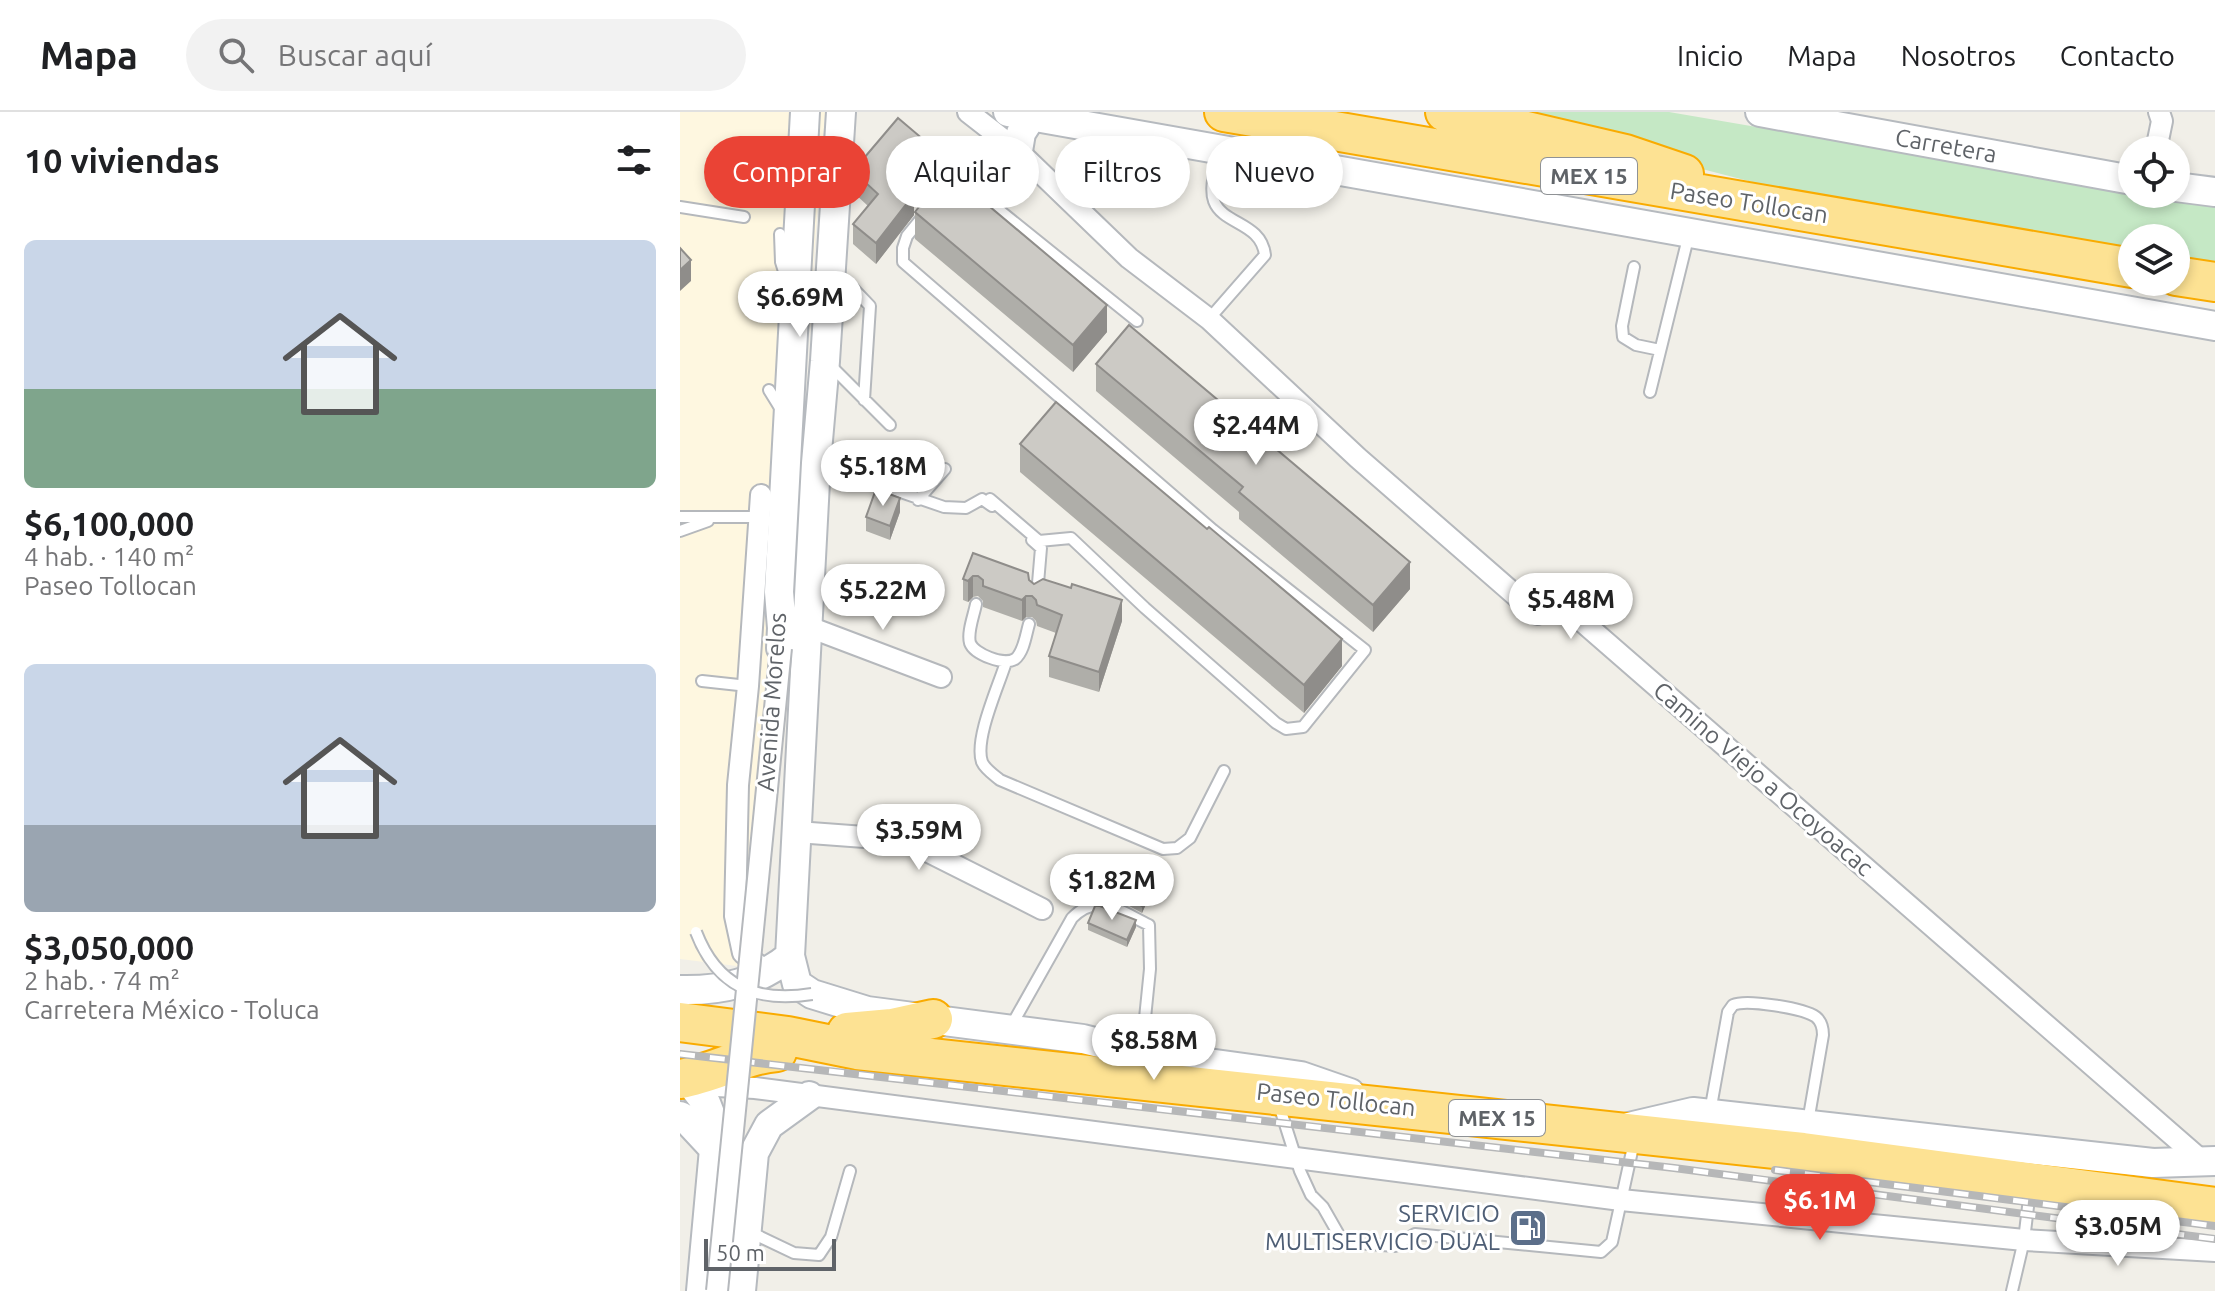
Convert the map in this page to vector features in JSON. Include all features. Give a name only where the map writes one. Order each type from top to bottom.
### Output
[{"type":"highway","name":"Paseo Tollocan","points":[[1224,112],[2118,266]]},
{"type":"highway","points":[[1445,112],[1625,154],[1777,206]]},
{"type":"highway","points":[[788,1036],[892,1028],[933,1019]]},
{"type":"highway","name":"Paseo Tollocan","points":[[680,1022],[788,1036],[857,1050],[1385,1105],[1897,1164]]},
{"type":"highway","points":[[683,1091],[754,1054],[857,1050]]},
{"type":"highway","points":[[1897,1164],[1996,1160],[2212,1165]]},
{"type":"highway","name":"MEX 15","points":[[1897,1164],[2215,1207]]},
{"type":"main road","name":"Carretera","points":[[1760,112],[2118,177]]},
{"type":"main road","points":[[1020,136],[1020,114],[2215,326]]},
{"type":"main road","points":[[805,116],[841,117]]},
{"type":"main road","name":"Avenida Morelos","points":[[805,116],[797,314],[779,592],[791,634],[797,832],[784,961],[797,984],[812,994]]},
{"type":"main road","name":"Avenida Morelos","points":[[791,634],[811,568],[821,356],[830,282],[841,117]]},
{"type":"main road","points":[[2190,189],[2215,192]]},
{"type":"main road","points":[[680,990],[736,986],[758,978],[784,961]]},
{"type":"main road","points":[[812,994],[867,1011],[1083,1039],[1143,1054],[1301,1076],[1385,1105]]},
{"type":"main road","points":[[683,1091],[706,1103],[713,1121],[714,1149],[701,1291]]},
{"type":"main road","points":[[741,1291],[754,1153],[769,1125],[809,1096]]},
{"type":"main road","points":[[1622,1134],[1693,1112],[2153,1163],[2212,1165]]},
{"type":"street","name":"Camino Viejo a Ocoyoacac","points":[[968,112],[999,136]]},
{"type":"street","points":[[2159,112],[2162,121],[2159,136]]},
{"type":"street","name":"Camino Viejo a Ocoyoacac","points":[[1039,171],[1129,258],[1209,319],[1358,458],[1537,614],[1554,597],[2212,1165]]},
{"type":"street","points":[[761,495],[738,785],[735,916],[743,953],[759,966],[784,961]]},
{"type":"street","points":[[791,634],[941,677]]},
{"type":"street","name":"Avenida Morelos","points":[[717,1291],[791,634]]},
{"type":"street","points":[[797,832],[905,840],[1042,909]]},
{"type":"street","points":[[683,1091],[755,1088],[1621,1200],[2024,1240],[2215,1251]]},
{"type":"lane","points":[[989,502],[1039,541],[1071,538],[1276,723],[1286,729],[1303,727],[1365,650],[1213,530],[903,262],[907,236],[939,197],[962,189],[979,194],[1137,321]]},
{"type":"lane","points":[[680,207],[744,217]]},
{"type":"lane","points":[[1209,319],[1265,255],[1255,232],[1218,208]]},
{"type":"lane","points":[[1650,392],[1690,232]]},
{"type":"lane","points":[[780,234],[783,275],[797,314]]},
{"type":"lane","points":[[1634,267],[1622,326],[1623,337],[1636,345],[1660,350]]},
{"type":"lane","points":[[830,282],[849,284],[870,306],[864,400]]},
{"type":"lane","points":[[821,356],[890,425]]},
{"type":"lane","points":[[769,390],[776,405],[788,418]]},
{"type":"lane","points":[[816,463],[918,500],[955,508],[989,502]]},
{"type":"lane","points":[[918,500],[945,469]]},
{"type":"lane","points":[[761,495],[786,476]]},
{"type":"lane","points":[[989,502],[1041,548],[1036,597]]},
{"type":"lane","points":[[680,517],[752,517]]},
{"type":"lane","points":[[680,531],[717,518]]},
{"type":"lane","points":[[976,604],[969,638],[971,646],[978,653],[1006,662],[1014,660],[1021,653],[1029,624]]},
{"type":"lane","points":[[1006,662],[980,752],[983,766],[1000,780],[1163,849],[1177,848],[1190,838],[1224,771]]},
{"type":"lane","points":[[702,681],[748,686]]},
{"type":"lane","points":[[1009,1030],[1072,918],[1081,908],[1098,904],[1116,908],[1149,925],[1150,969],[1144,1028],[1172,1048],[1212,1064]]},
{"type":"lane","points":[[696,932],[701,948],[719,972],[736,986],[759,995],[789,998],[812,994]]},
{"type":"lane","points":[[1709,1114],[1728,1012],[1733,1005],[1747,1002],[1802,1012],[1816,1017],[1822,1025],[1808,1125]]},
{"type":"lane","points":[[1274,1093],[1311,1195],[1323,1207],[1343,1242],[1395,1246],[1415,1234],[1601,1252],[1612,1242],[1621,1200],[1622,1134]]},
{"type":"lane","points":[[747,1230],[794,1253],[819,1255],[831,1237],[850,1171]]},
{"type":"lane","points":[[2012,1291],[2024,1240],[2031,1184]]},
{"type":"shaded area","points":[[680,112],[825,112],[823,136],[704,136],[704,208],[818,208],[789,585],[753,968],[680,959]]},
{"type":"green space","points":[[1481,112],[1669,112],[2118,189],[2118,208],[2190,208],[2190,201],[2215,205],[2215,277],[2190,272],[2190,224],[2118,224],[2118,257],[1764,185]]},
{"type":"building","points":[[898,118],[919,136],[886,136],[886,208],[903,208],[876,243],[853,224],[866,208],[870,208],[878,194],[870,187],[870,151]]},
{"type":"building","points":[[918,208],[991,208],[1107,305],[1073,345],[915,212]]},
{"type":"building","points":[[680,248],[691,260],[680,270]]},
{"type":"building","points":[[1129,325],[1410,562],[1373,605],[1239,492],[1243,487],[1096,364]]},
{"type":"building","points":[[1056,402],[1342,639],[1304,685],[1020,444]]},
{"type":"building","points":[[876,489],[900,498],[890,526],[866,517]]},
{"type":"building","points":[[973,553],[1028,573],[1029,580],[1034,584],[1043,579],[1071,588],[1072,584],[1122,600],[1099,672],[1049,656],[1062,615],[1037,605],[1032,596],[1022,600],[983,586],[983,580],[978,576],[968,581],[963,579]]},
{"type":"building","points":[[1116,860],[1155,877],[1142,906],[1122,895],[1103,890]]},
{"type":"building","points":[[1095,906],[1136,920],[1127,940],[1088,923]]},
{"type":"railway","points":[[680,1054],[1674,1168],[2215,1239]]},
{"type":"railway","points":[[1775,1170],[2215,1226]]},
{"type":"place","name":"SERVICIO MULTISERVICIO DUAL","points":[[1528,1228]]}]
